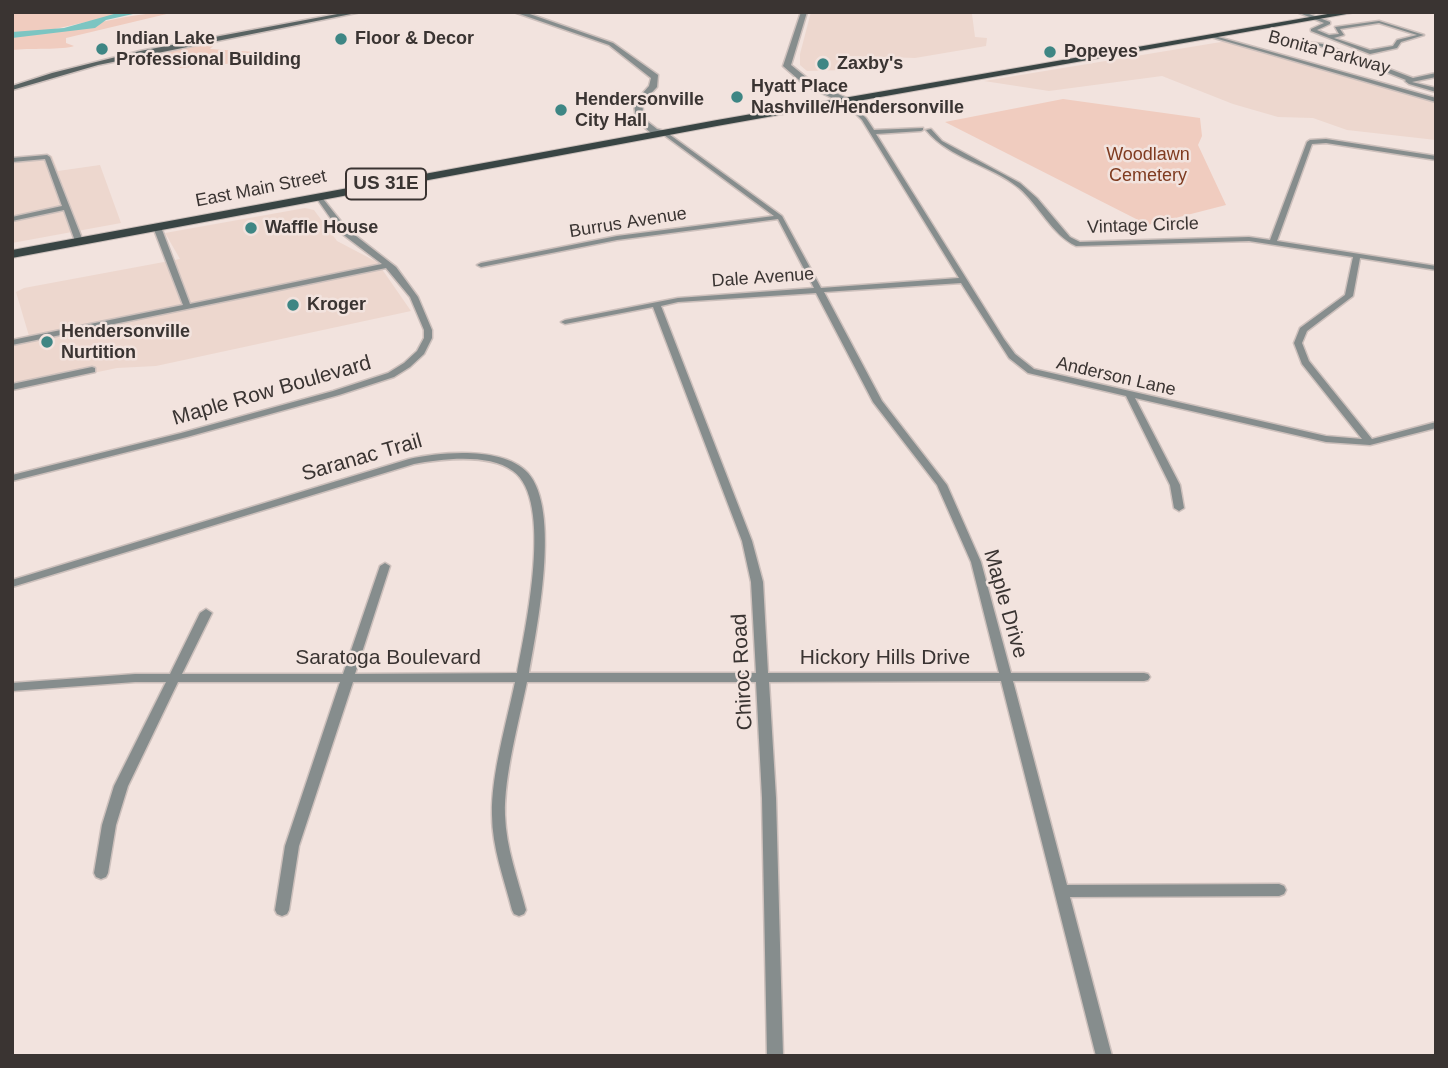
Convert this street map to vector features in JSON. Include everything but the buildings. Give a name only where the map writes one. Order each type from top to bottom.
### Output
[{"type":"main road","points":[[12,86],[139,53],[343,12]]},
{"type":"main road","points":[[139,53],[358,12]]},
{"type":"main road","points":[[1016,70],[1224,34],[1245,35],[1354,12]]},
{"type":"main road","points":[[1016,70],[1027,58],[1078,59]]},
{"type":"main road","name":"East Main Street","points":[[16,252],[811,107],[842,97],[879,95],[1016,70]]},
{"type":"main road","points":[[811,107],[827,99],[822,91]]},
{"type":"main road","points":[[327,208],[332,200],[356,190]]},
{"type":"street","points":[[519,12],[577,30]]},
{"type":"street","points":[[526,12],[614,43],[642,62],[655,77],[657,87],[643,103],[640,120],[654,131],[666,134]]},
{"type":"street","points":[[804,12],[788,66],[796,75],[822,91],[842,97]]},
{"type":"street","points":[[1299,12],[1328,23],[1313,30],[1328,37],[1370,52],[1389,49],[1399,41],[1422,35],[1373,21],[1337,28],[1342,35],[1328,37]]},
{"type":"street","name":"Bonita Parkway","points":[[1245,35],[1436,90]]},
{"type":"street","name":"Bonita Parkway","points":[[1213,36],[1397,86],[1436,100]]},
{"type":"street","points":[[1306,44],[1321,46],[1409,81]]},
{"type":"street","points":[[792,52],[799,70],[842,97]]},
{"type":"street","points":[[1397,86],[1436,75]]},
{"type":"street","name":"Anderson Lane","points":[[842,97],[860,113],[1012,356],[1031,371],[1289,433],[1346,442],[1370,442],[1436,425]]},
{"type":"street","name":"Vintage Circle","points":[[872,132],[925,130],[940,142],[1025,190],[1073,242],[1101,246],[1230,239],[1436,268]]},
{"type":"street","name":"Maple Drive","points":[[666,134],[780,216],[878,402],[942,485],[976,562],[1104,1056]]},
{"type":"street","points":[[1273,243],[1310,142],[1326,141],[1436,158]]},
{"type":"street","points":[[12,160],[47,157],[79,241]]},
{"type":"street","name":"Maple Row Boulevard","points":[[12,478],[234,422],[391,375],[421,352],[428,338],[428,330],[414,297],[388,265],[344,231],[318,196]]},
{"type":"street","points":[[12,219],[65,208]]},
{"type":"street","name":"Burrus Avenue","points":[[481,265],[617,238],[780,216]]},
{"type":"street","points":[[157,227],[187,306]]},
{"type":"street","points":[[1357,257],[1349,296],[1303,330],[1298,342],[1305,362],[1370,442]]},
{"type":"street","points":[[12,343],[388,265]]},
{"type":"street","name":"Dale Avenue","points":[[565,322],[656,304],[965,280]]},
{"type":"street","name":"Chiroc Road","points":[[656,304],[747,541],[757,582],[764,677],[775,1056]]},
{"type":"street","points":[[12,387],[92,370]]},
{"type":"street","points":[[1130,396],[1175,485],[1179,508]]},
{"type":"street","name":"Saranac Trail","points":[[12,584],[412,461],[438,456],[486,459],[514,467],[525,476],[534,495],[540,539],[540,562],[523,677],[498,801],[500,832],[519,910]]},
{"type":"street","points":[[282,910],[292,846],[386,566]]},
{"type":"street","points":[[101,873],[109,825],[121,786],[206,613]]},
{"type":"street","name":"Hickory Hills Drive","points":[[764,677],[1144,677]]},
{"type":"street","name":"Saratoga Boulevard","points":[[12,687],[77,680],[173,678],[764,677]]},
{"type":"street","points":[[1062,891],[1279,890]]},
{"type":"shaded area","points":[[811,12],[972,14],[975,37],[987,38],[986,46],[915,58],[849,56],[842,61],[846,70],[807,71],[800,65],[800,54]]},
{"type":"shaded area","points":[[1227,41],[1418,95],[1436,103],[1436,140],[1347,130],[1313,118],[1278,117],[1233,104],[1162,76],[1049,91],[984,81]]},
{"type":"shaded area","points":[[44,154],[52,156],[58,171],[100,165],[121,223],[12,243],[12,159]]},
{"type":"shaded area","points":[[305,208],[314,210],[337,241],[377,262],[411,311],[156,366],[117,368],[12,390],[12,340],[29,336],[16,292],[24,288],[180,259],[165,233]]},
{"type":"green space","points":[[12,12],[131,12],[37,33],[140,15],[175,12],[66,38],[66,43],[74,46],[12,50]]},
{"type":"green space","points":[[213,42],[215,44],[210,49],[270,53],[237,63],[180,68],[174,65],[171,56],[164,54],[166,50]]},
{"type":"green space","name":"Woodlawn Cemetery","points":[[1063,99],[1200,118],[1202,136],[1198,145],[1226,205],[1148,225],[945,122]]},
{"type":"waterway","points":[[12,35],[64,31],[95,25],[103,18],[138,12]]},
{"type":"place","name":"Floor & Decor","points":[[341,39]]},
{"type":"place","name":"Indian Lake Professional Building","points":[[102,49]]},
{"type":"place","name":"Popeyes","points":[[1050,52]]},
{"type":"place","name":"Zaxby's","points":[[823,64]]},
{"type":"place","name":"Hyatt Place Nashville/Hendersonville","points":[[737,97]]},
{"type":"place","name":"Hendersonville City Hall","points":[[561,110]]},
{"type":"place","name":"Waffle House","points":[[251,228]]},
{"type":"place","name":"Kroger","points":[[293,305]]},
{"type":"place","name":"Hendersonville Nurtition","points":[[47,342]]}]
